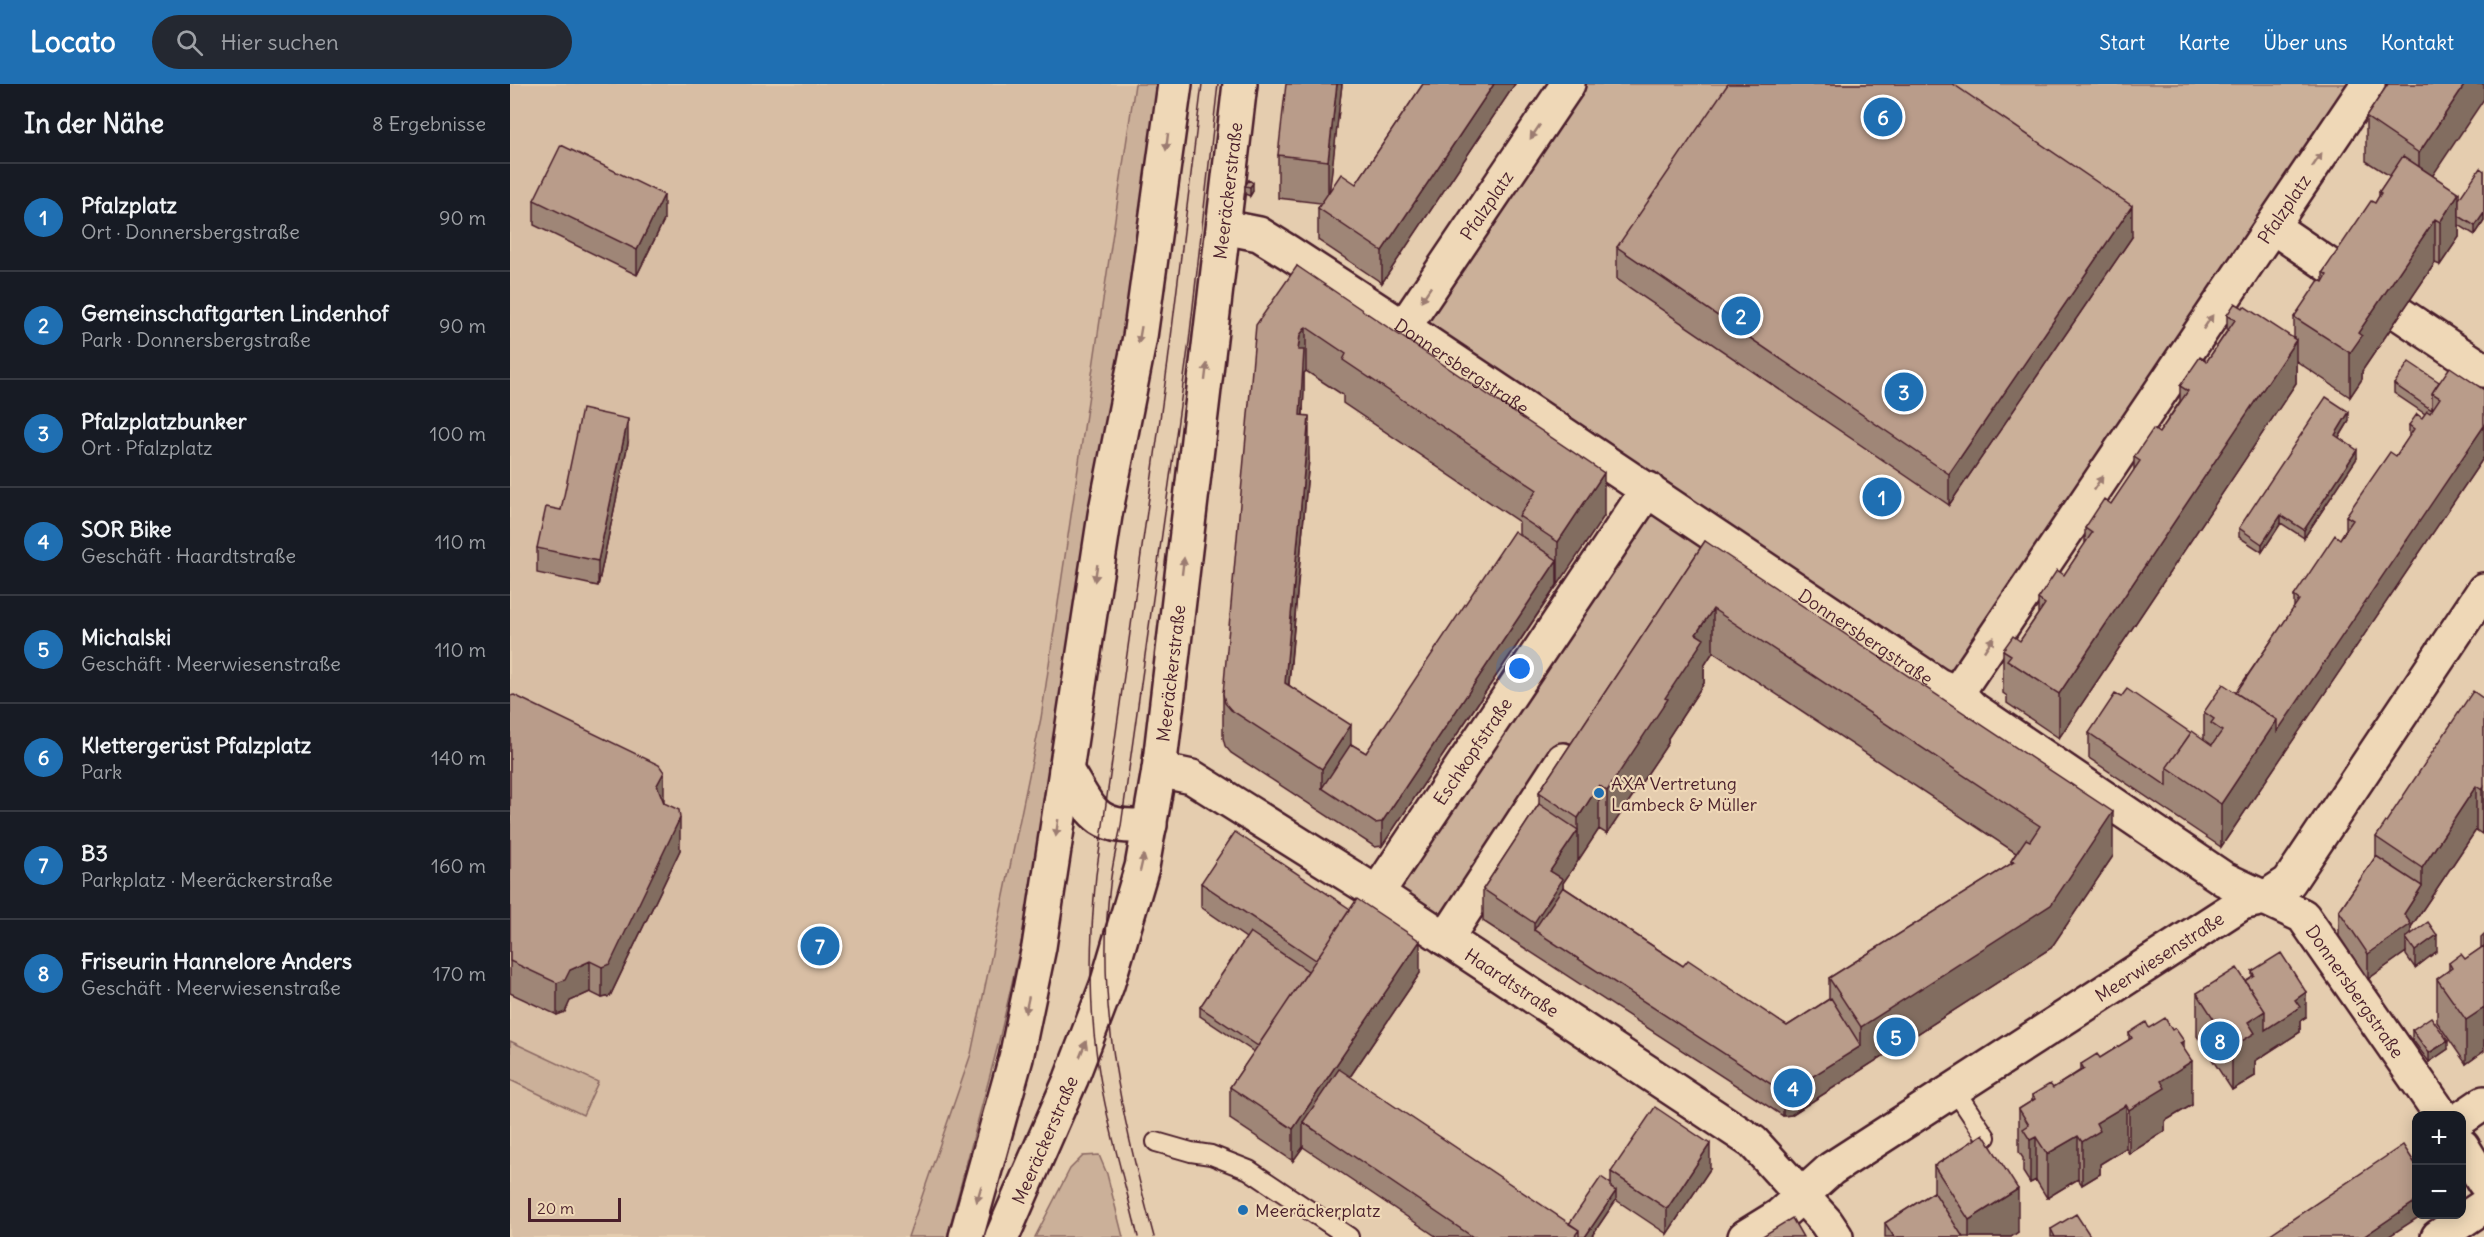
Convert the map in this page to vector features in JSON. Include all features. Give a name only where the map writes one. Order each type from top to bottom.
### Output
[{"type":"street","points":[[966,1237],[1016,1058],[1039,947],[1105,515],[1140,337],[1175,84]]},
{"type":"street","name":"Meeräckerstraße","points":[[1002,1237],[1094,1023],[1142,867],[1159,770],[1240,84]]},
{"type":"street","name":"Pfalzplatz","points":[[1404,327],[1568,84]]},
{"type":"street","name":"Pfalzplatz","points":[[1957,693],[2368,84]]},
{"type":"street","name":"Donnersbergstraße","points":[[1224,227],[1259,234],[1648,489],[1938,685],[1957,693],[1973,709],[2224,879],[2302,916],[2438,1111]]},
{"type":"street","points":[[2272,227],[2349,279]]},
{"type":"street","points":[[2400,314],[2484,370]]},
{"type":"street","name":"Eschkopfstraße","points":[[1377,893],[1648,489]]},
{"type":"street","points":[[1693,562],[1712,533]]},
{"type":"street","name":"Meerwiesenstraße","points":[[1745,1237],[1779,1215],[1831,1169],[2242,903],[2265,898],[2289,882],[2484,590]]},
{"type":"street","points":[[1446,939],[1582,731]]},
{"type":"street","points":[[1066,770],[1088,808],[1104,821],[1120,826],[1150,825]]},
{"type":"street","name":"Haardtstraße","points":[[1159,770],[1192,777],[1377,893],[1753,1142],[1826,1222],[1836,1237]]},
{"type":"street","points":[[2466,1115],[2484,1103]]},
{"type":"street","points":[[2466,1153],[2484,1182]]},
{"type":"street","points":[[2438,1237],[2484,1206]]},
{"type":"lane","points":[[1954,1089],[1986,1137]]},
{"type":"lane","points":[[1156,1142],[1211,1155],[1250,1170],[1349,1237]]},
{"type":"shaded area","points":[[510,84],[1138,84],[1041,718],[973,1053],[914,1237],[510,1237]]},
{"type":"shaded area","points":[[1135,84],[1167,84],[1054,796],[998,1045],[947,1237],[908,1237],[971,1054],[1041,718]]},
{"type":"shaded area","points":[[1579,84],[2368,84],[1957,693],[1712,533],[1446,939],[1377,893],[1648,490],[1414,327]]},
{"type":"shaded area","points":[[510,1041],[598,1082],[583,1115],[510,1080]]},
{"type":"shaded area","points":[[1099,1155],[1107,1174],[1123,1237],[1035,1237],[1070,1169],[1083,1156]]},
{"type":"building","points":[[1286,84],[1337,84],[1328,161],[1278,155]]},
{"type":"building","points":[[1423,84],[1494,84],[1382,251],[1318,208],[1341,174],[1356,184]]},
{"type":"building","points":[[1728,84],[1953,84],[2132,206],[1949,474],[1617,247]]},
{"type":"building","points":[[2388,84],[2465,84],[2419,153],[2366,117]]},
{"type":"building","points":[[561,145],[664,195],[637,250],[534,200]]},
{"type":"building","points":[[2403,156],[2459,193],[2440,222],[2435,219],[2358,333],[2362,336],[2350,353],[2294,317],[2319,280],[2323,282],[2327,275],[2323,272],[2371,201],[2375,203],[2381,193],[2379,192]]},
{"type":"building","points":[[2480,168],[2484,171],[2484,213],[2475,226],[2459,216],[2459,199]]},
{"type":"building","points":[[1249,180],[1253,183],[1250,187],[1245,186]]},
{"type":"building","points":[[1297,266],[1604,473],[1558,542],[1519,516],[1537,490],[1343,360],[1346,354],[1306,327],[1300,335],[1298,350],[1304,350],[1300,415],[1309,416],[1285,683],[1351,725],[1322,769],[1231,710],[1225,703],[1223,694],[1256,325]]},
{"type":"building","points":[[2235,303],[2243,308],[2244,306],[2296,340],[2059,694],[2007,660],[2011,655],[2003,650],[2013,636],[2020,641],[2045,604],[2038,599],[2057,570],[2064,575],[2092,533],[2085,528],[2104,499],[2111,504],[2140,461],[2134,457],[2153,429],[2159,433],[2188,391],[2180,386],[2200,357],[2207,361],[2235,320],[2227,315]]},
{"type":"building","points":[[2409,362],[2439,382],[2432,393],[2432,410],[2394,384]]},
{"type":"building","points":[[2450,367],[2484,390],[2484,426],[2277,732],[2277,720],[2236,693],[2299,600],[2294,596],[2335,535],[2340,539],[2353,520],[2346,516],[2390,452],[2396,456],[2414,429],[2409,425],[2417,414],[2422,418],[2427,411],[2430,413],[2440,398],[2432,393]]},
{"type":"building","points":[[2326,397],[2349,412],[2335,435],[2357,450],[2304,530],[2281,515],[2262,544],[2239,528]]},
{"type":"building","points":[[582,409],[628,419],[598,561],[537,548],[546,507],[561,510]]},
{"type":"building","points":[[1514,531],[1557,560],[1382,822],[1375,823],[1322,788],[1351,744],[1366,753]]},
{"type":"building","points":[[1705,541],[2113,812],[2051,905],[1861,1027],[1829,978],[2014,862],[2011,861],[2026,839],[2030,841],[2040,826],[1713,609],[1696,634],[1704,639],[1665,698],[1668,699],[1607,791],[1599,785],[1578,818],[1539,792]]},
{"type":"building","points":[[2223,684],[2277,720],[2221,804],[2167,767],[2192,731],[2212,745],[2222,731],[2211,723],[2214,719],[2204,712]]},
{"type":"building","points":[[2127,689],[2191,733],[2167,767],[2167,786],[2089,733],[2115,694],[2121,697]]},
{"type":"building","points":[[2473,691],[2484,699],[2484,787],[2482,790],[2476,786],[2422,868],[2376,837]]},
{"type":"building","points":[[514,695],[659,765],[664,772],[657,785],[664,803],[679,810],[680,818],[610,964],[602,967],[590,961],[570,970],[565,980],[557,983],[510,961],[510,696]]},
{"type":"building","points":[[1539,804],[1578,830],[1550,871],[1563,879],[1534,923],[1483,889]]},
{"type":"building","points":[[1235,832],[1350,909],[1316,960],[1201,883]]},
{"type":"building","points":[[2376,856],[2422,886],[2404,914],[2411,924],[2368,954],[2339,911]]},
{"type":"building","points":[[1563,887],[1683,966],[1688,960],[1787,1026],[1831,998],[1861,1046],[1791,1090],[1783,1092],[1534,930]]},
{"type":"building","points":[[1357,899],[1420,941],[1293,1129],[1230,1087]]},
{"type":"building","points":[[2428,922],[2437,935],[2415,951],[2406,938]]},
{"type":"building","points":[[1250,932],[1308,971],[1258,1046],[1200,1007]]},
{"type":"building","points":[[2484,946],[2484,1008],[2466,1020],[2437,979],[2452,968],[2449,963],[2461,954],[2465,959]]},
{"type":"building","points":[[2281,953],[2306,992],[2295,1000],[2300,1007],[2265,1030],[2265,1011],[2245,981],[2254,975],[2252,971]]},
{"type":"building","points":[[2237,968],[2265,1011],[2248,1022],[2255,1033],[2232,1047],[2197,993]]},
{"type":"building","points":[[2431,1017],[2448,1041],[2429,1053],[2412,1030]]},
{"type":"building","points":[[2165,1018],[2172,1030],[2175,1028],[2184,1041],[2180,1043],[2192,1061],[2161,1081],[2165,1088],[2129,1110],[2126,1105],[2096,1123],[2100,1131],[2082,1142],[2078,1136],[2047,1154],[2036,1137],[2030,1140],[2023,1129],[2029,1125],[2019,1109],[2035,1099],[2032,1095],[2050,1084],[2053,1088],[2084,1069],[2081,1064],[2097,1054],[2100,1058],[2132,1038],[2129,1033],[2146,1022],[2149,1028]]},
{"type":"building","points":[[1339,1069],[1579,1230],[1574,1237],[1473,1237],[1303,1122]]},
{"type":"building","points":[[1655,1107],[1710,1144],[1667,1209],[1611,1172]]},
{"type":"building","points":[[1983,1134],[2018,1189],[1969,1220],[1934,1166]]},
{"type":"building","points":[[2403,1145],[2412,1159],[2412,1204],[2363,1237],[2266,1237]]},
{"type":"building","points":[[1601,1177],[1616,1191],[1585,1237],[1579,1237],[1579,1230],[1569,1224]]},
{"type":"building","points":[[1934,1192],[1963,1237],[1894,1237],[1885,1223]]},
{"type":"building","points":[[2076,1214],[2091,1237],[2055,1237],[2051,1229]]},
{"type":"building","points":[[1792,1218],[1803,1237],[1761,1237]]},
{"type":"tram line","points":[[1138,1237],[1100,1080],[1091,989],[1092,921],[1096,875],[1168,362],[1202,84]]},
{"type":"tram line","points":[[1154,1237],[1122,1107],[1115,1063],[1109,1019],[1106,930],[1113,863],[1121,826],[1189,342],[1218,84]]},
{"type":"place","name":"Klettergerüst Pfalzplatz","points":[[1883,117]]},
{"type":"place","name":"Gemeinschaftgarten Lindenhof","points":[[1741,316]]},
{"type":"place","name":"Pfalzplatzbunker","points":[[1904,392]]},
{"type":"place","name":"Pfalzplatz","points":[[1882,497]]},
{"type":"place","name":"AXA Vertretung Lambeck & Müller","points":[[1599,793]]},
{"type":"place","name":"B3","points":[[820,946]]},
{"type":"place","name":"Michalski","points":[[1896,1037]]},
{"type":"place","name":"Friseurin Hannelore Anders","points":[[2220,1041]]},
{"type":"place","name":"SOR Bike","points":[[1793,1088]]},
{"type":"place","name":"Meeräckerplatz","points":[[1243,1210]]}]
